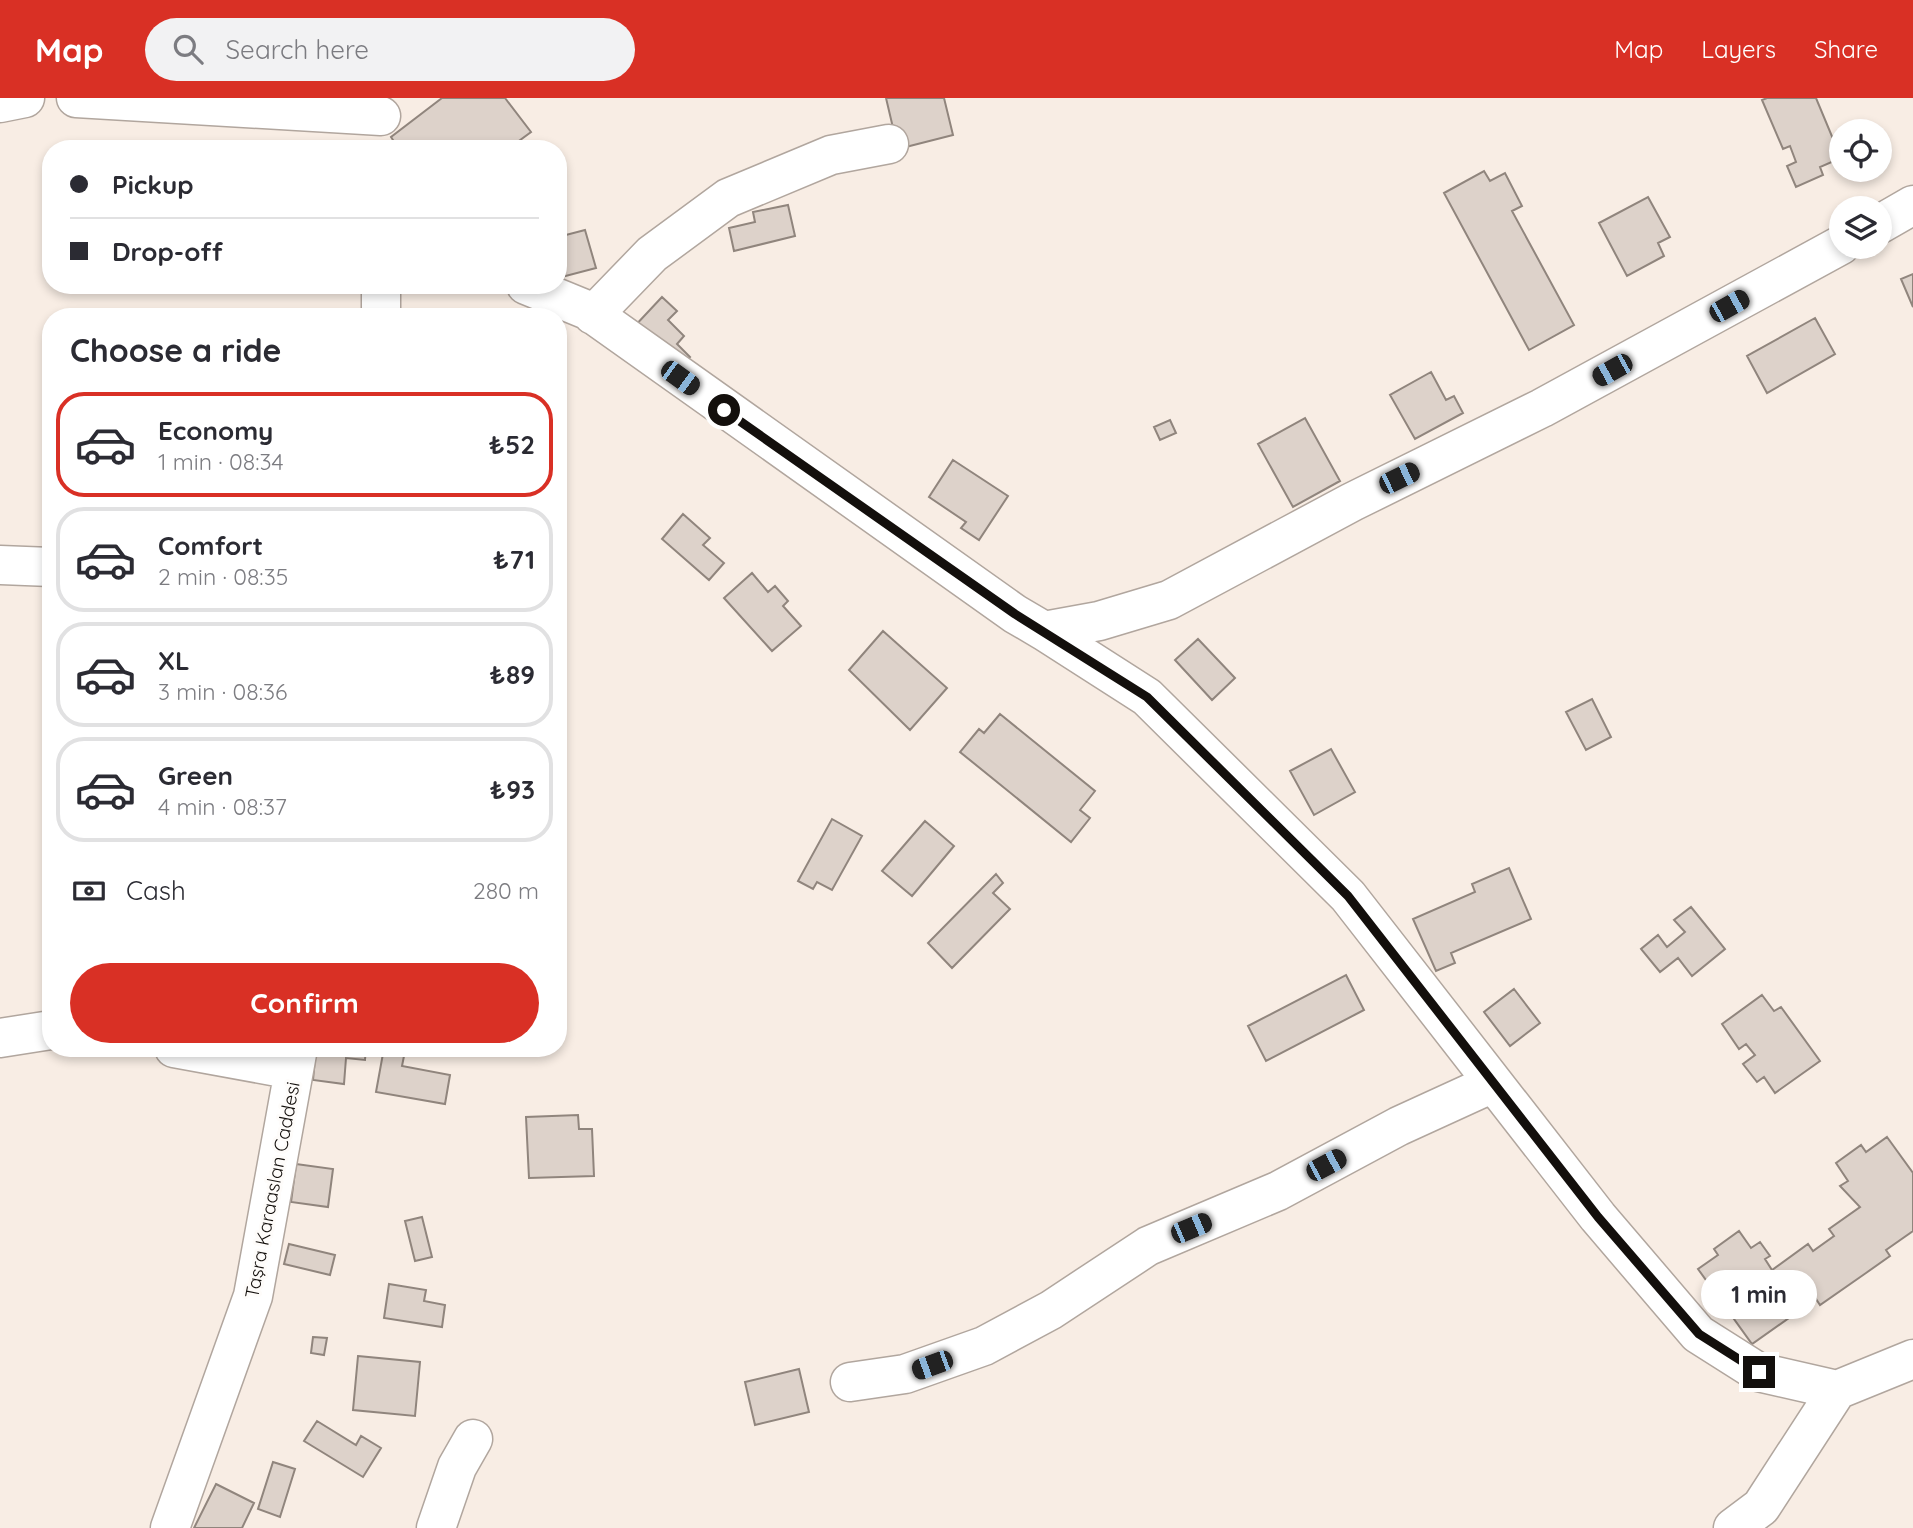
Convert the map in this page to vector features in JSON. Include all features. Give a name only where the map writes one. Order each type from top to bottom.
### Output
[{"type":"street","points":[[0,103],[25,98]]},
{"type":"street","points":[[76,98],[382,121]]},
{"type":"street","points":[[593,315],[652,254],[727,198],[831,155],[889,144]]},
{"type":"street","points":[[1892,217],[1913,205]]},
{"type":"street","points":[[1044,631],[1099,621],[1169,600],[1352,502],[1542,408],[1829,252]]},
{"type":"street","points":[[546,294],[593,315],[1015,614],[1147,697],[1348,896],[1598,1217],[1699,1334],[1759,1372],[1837,1390]]},
{"type":"street","points":[[0,565],[42,567]]},
{"type":"street","points":[[0,1038],[42,1031]]},
{"type":"street","points":[[274,1057],[296,1059]]},
{"type":"street","name":"Taşra Karaaslan Caddesi","points":[[170,1528],[253,1296],[296,1059]]},
{"type":"street","points":[[850,1382],[905,1374],[984,1346],[1051,1310],[1148,1246],[1278,1191],[1399,1126],[1493,1083]]},
{"type":"street","points":[[1733,1528],[1761,1507],[1837,1390],[1913,1359]]},
{"type":"street","points":[[436,1528],[457,1467],[473,1439]]},
{"type":"building","points":[[442,98],[505,98],[531,132],[520,140],[393,140],[391,137]]},
{"type":"building","points":[[886,98],[944,98],[953,135],[898,149]]},
{"type":"building","points":[[1816,98],[1829,129],[1829,163],[1820,167],[1823,175],[1796,187],[1787,166],[1796,162],[1790,146],[1783,149],[1762,100]]},
{"type":"building","points":[[1484,171],[1490,181],[1505,173],[1522,206],[1512,211],[1574,325],[1529,350],[1444,193]]},
{"type":"building","points":[[1648,197],[1670,237],[1658,243],[1664,256],[1627,276],[1599,223]]},
{"type":"building","points":[[788,205],[795,236],[734,251],[729,228],[755,222],[753,212]]},
{"type":"building","points":[[585,230],[596,268],[567,276],[567,235]]},
{"type":"building","points":[[1913,274],[1913,307],[1901,279]]},
{"type":"building","points":[[662,297],[677,311],[668,320],[684,336],[677,344],[690,357],[676,371],[632,329]]},
{"type":"building","points":[[1815,318],[1835,354],[1767,393],[1747,356]]},
{"type":"building","points":[[1431,372],[1446,400],[1454,396],[1463,413],[1415,439],[1390,395]]},
{"type":"building","points":[[1305,418],[1340,481],[1293,507],[1258,444]]},
{"type":"building","points":[[1170,420],[1176,433],[1160,440],[1154,427]]},
{"type":"building","points":[[953,460],[1008,496],[979,540],[961,528],[966,522],[929,497]]},
{"type":"building","points":[[683,514],[710,538],[703,545],[724,563],[709,580],[662,539]]},
{"type":"building","points":[[752,573],[768,592],[775,586],[788,601],[783,606],[801,626],[772,651],[724,598]]},
{"type":"building","points":[[883,631],[947,688],[910,730],[849,670]]},
{"type":"building","points":[[1198,639],[1235,678],[1212,700],[1175,660]]},
{"type":"building","points":[[1592,699],[1611,737],[1586,750],[1566,712]]},
{"type":"building","points":[[1000,714],[1095,791],[1080,810],[1090,818],[1071,842],[960,752],[979,729],[984,733]]},
{"type":"building","points":[[1331,749],[1355,792],[1314,815],[1290,771]]},
{"type":"building","points":[[832,819],[862,836],[832,890],[817,882],[813,889],[798,881]]},
{"type":"building","points":[[925,821],[954,846],[912,896],[882,871]]},
{"type":"building","points":[[1509,868],[1531,919],[1451,953],[1455,963],[1436,971],[1413,919],[1475,892],[1472,884]]},
{"type":"building","points":[[996,874],[1003,883],[993,893],[1010,909],[952,968],[928,943]]},
{"type":"building","points":[[1691,907],[1725,949],[1692,976],[1678,958],[1660,972],[1641,949],[1658,935],[1667,947],[1685,932],[1674,920]]},
{"type":"building","points":[[1346,975],[1364,1010],[1266,1061],[1248,1026]]},
{"type":"building","points":[[1514,989],[1540,1023],[1510,1046],[1484,1012]]},
{"type":"building","points":[[1762,995],[1774,1011],[1781,1007],[1820,1061],[1775,1093],[1764,1077],[1757,1082],[1743,1064],[1755,1055],[1746,1044],[1739,1049],[1722,1024]]},
{"type":"building","points":[[315,1057],[365,1057],[365,1060],[346,1058],[344,1084],[313,1080]]},
{"type":"building","points":[[382,1057],[404,1057],[402,1066],[450,1075],[445,1104],[376,1092]]},
{"type":"building","points":[[578,1115],[579,1129],[592,1129],[594,1176],[529,1178],[526,1117]]},
{"type":"building","points":[[1887,1137],[1913,1173],[1913,1231],[1886,1250],[1890,1256],[1866,1273],[1820,1305],[1816,1299],[1752,1344],[1698,1269],[1718,1255],[1714,1249],[1739,1231],[1751,1248],[1760,1242],[1770,1256],[1765,1259],[1772,1270],[1808,1244],[1813,1251],[1834,1236],[1829,1229],[1860,1207],[1840,1186],[1848,1181],[1836,1163],[1861,1145],[1866,1152]]},
{"type":"building","points":[[296,1164],[333,1169],[328,1207],[291,1202]]},
{"type":"building","points":[[422,1217],[432,1257],[415,1261],[405,1221]]},
{"type":"building","points":[[289,1244],[335,1255],[330,1275],[284,1264]]},
{"type":"building","points":[[389,1284],[426,1290],[424,1301],[445,1305],[442,1327],[384,1318]]},
{"type":"building","points":[[313,1337],[327,1338],[324,1355],[311,1353]]},
{"type":"building","points":[[358,1356],[420,1362],[415,1416],[353,1410]]},
{"type":"building","points":[[799,1369],[809,1412],[755,1425],[745,1382]]},
{"type":"building","points":[[317,1421],[356,1445],[361,1436],[381,1448],[363,1477],[304,1441]]},
{"type":"building","points":[[273,1462],[295,1469],[280,1517],[258,1509]]},
{"type":"building","points":[[216,1484],[254,1503],[242,1528],[194,1528]]},
{"type":"route","points":[[724,410],[1015,614],[1147,697],[1348,896],[1598,1217],[1699,1334],[1759,1372]]}]
